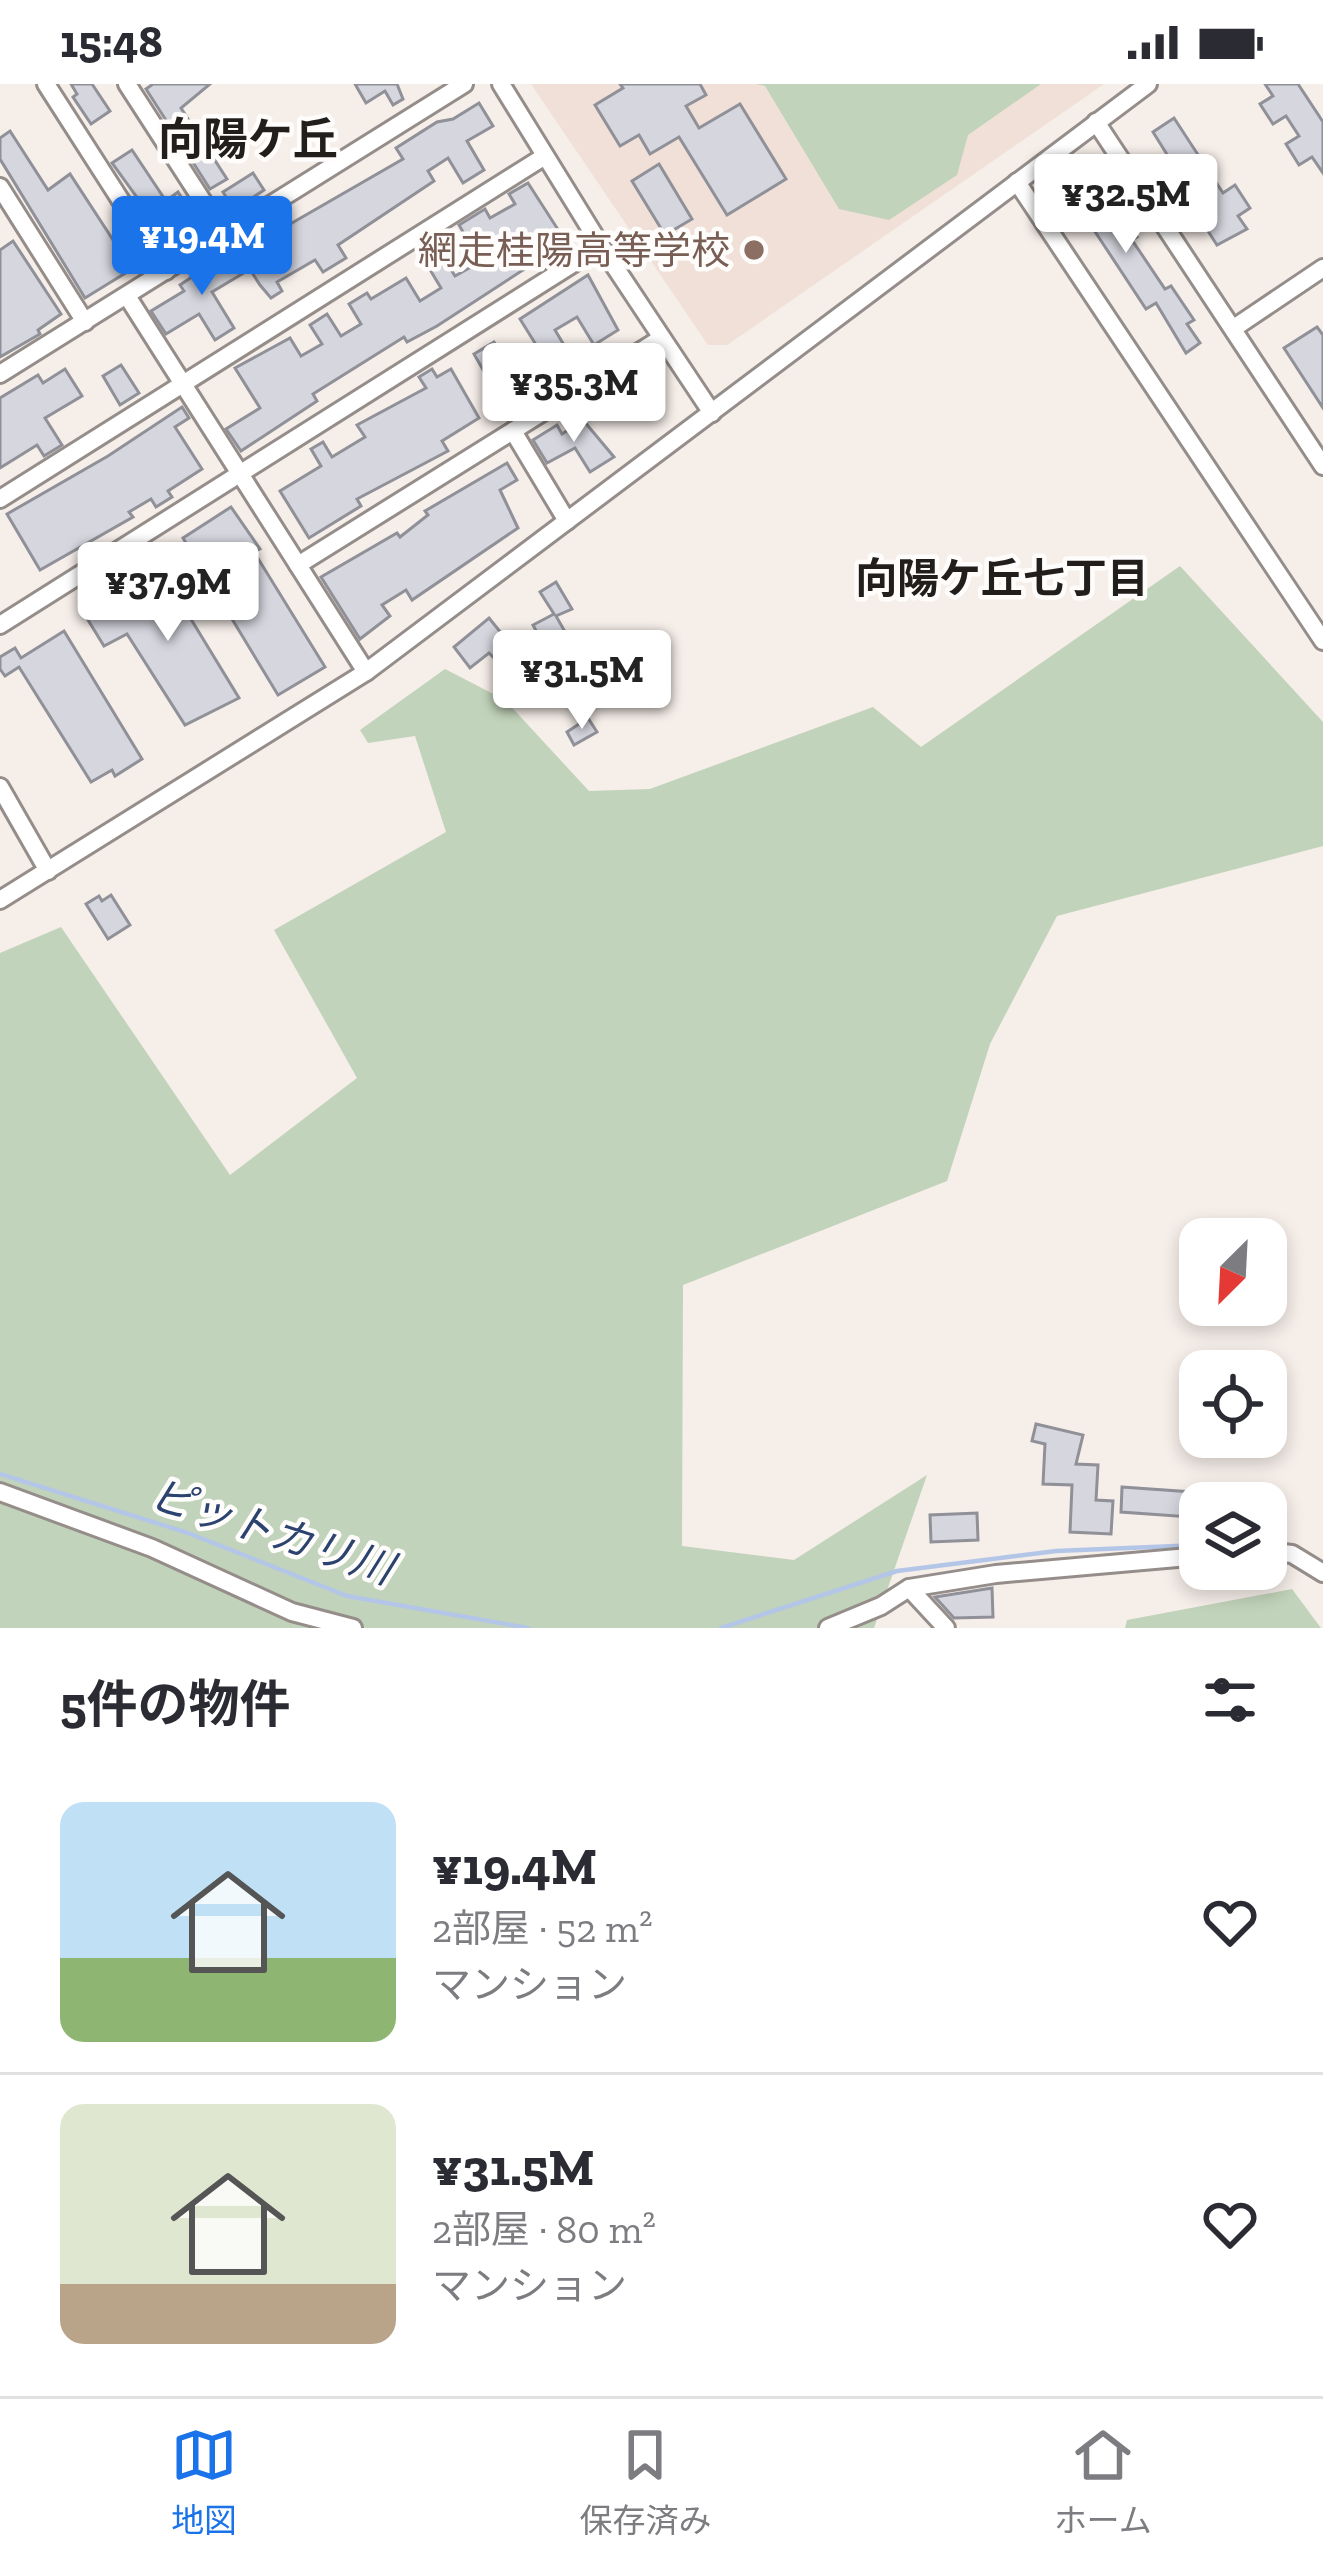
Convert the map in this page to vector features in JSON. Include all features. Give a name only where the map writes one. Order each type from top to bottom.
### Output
[{"type":"street","points":[[46,84],[166,271]]},
{"type":"street","points":[[127,84],[224,234]]},
{"type":"street","points":[[0,374],[464,84]]},
{"type":"street","points":[[501,84],[712,413]]},
{"type":"street","points":[[0,900],[366,672],[1148,84]]},
{"type":"street","points":[[1096,122],[1323,466]]},
{"type":"street","points":[[2,493],[182,386],[545,156]]},
{"type":"street","points":[[1016,182],[1323,640]]},
{"type":"street","points":[[0,187],[85,322]]},
{"type":"street","points":[[0,625],[601,246]]},
{"type":"street","points":[[1234,328],[1323,268]]},
{"type":"street","points":[[127,296],[366,672]]},
{"type":"street","points":[[298,565],[660,338]]},
{"type":"street","points":[[513,431],[568,521]]},
{"type":"street","points":[[0,787],[48,871]]},
{"type":"street","points":[[0,1492],[152,1548],[292,1612],[353,1628]]},
{"type":"street","points":[[1287,1553],[1323,1573]]},
{"type":"street","points":[[828,1628],[881,1606],[909,1588],[996,1574],[1179,1558]]},
{"type":"street","points":[[909,1588],[946,1628]]},
{"type":"shaded area","name":"網走桂陽高等学校","points":[[531,84],[1104,84],[727,345],[708,345]]},
{"type":"green space","points":[[756,84],[1041,84],[968,135],[957,175],[889,220],[839,209],[765,86]]},
{"type":"green space","points":[[1180,566],[1323,722],[1323,846],[1057,916],[990,1044],[947,1181],[683,1285],[682,1546],[794,1560],[927,1475],[874,1628],[0,1628],[0,953],[61,927],[230,1175],[357,1078],[274,930],[446,832],[415,736],[368,743],[360,730],[445,669],[505,700],[589,791],[650,789],[873,707],[921,747]]},
{"type":"green space","points":[[1292,1589],[1321,1628],[1125,1628],[1127,1620]]},
{"type":"building","points":[[71,84],[92,84],[110,111],[91,124],[73,97],[77,94]]},
{"type":"building","points":[[153,84],[210,84],[181,108],[227,179],[210,189],[146,89]]},
{"type":"building","points":[[355,84],[397,84],[403,99],[393,105],[385,91],[366,103]]},
{"type":"building","points":[[620,84],[700,84],[706,95],[686,106],[699,128],[740,104],[786,179],[727,215],[679,137],[650,154],[639,135],[620,146],[595,105],[623,88]]},
{"type":"building","points":[[1265,84],[1298,84],[1323,122],[1323,173],[1312,157],[1299,165],[1286,144],[1299,136],[1286,116],[1273,124],[1260,104],[1273,96]]},
{"type":"building","points":[[479,103],[493,126],[467,141],[484,170],[463,183],[448,158],[428,171],[434,181],[338,245],[346,258],[323,272],[315,260],[277,282],[282,291],[271,298],[251,271],[270,259],[259,242],[403,159],[396,148]]},
{"type":"building","points":[[1174,118],[1223,193],[1235,185],[1250,208],[1238,216],[1247,229],[1217,245],[1197,214],[1193,217],[1182,200],[1178,202],[1162,171],[1173,164],[1153,132]]},
{"type":"building","points":[[10,131],[48,190],[70,174],[132,269],[85,298],[0,159],[0,138]]},
{"type":"building","points":[[132,150],[166,201],[178,192],[202,231],[175,250],[112,163]]},
{"type":"building","points":[[659,164],[692,219],[665,235],[632,181]]},
{"type":"building","points":[[1072,172],[1104,220],[1120,210],[1137,237],[1132,240],[1165,289],[1171,286],[1194,320],[1187,324],[1200,343],[1186,353],[1156,303],[1146,309],[1088,221],[1080,226],[1057,196],[1048,202],[1041,191]]},
{"type":"building","points":[[253,173],[264,190],[234,210],[223,192]]},
{"type":"building","points":[[528,183],[566,242],[437,326],[407,342],[404,337],[313,394],[317,401],[241,451],[226,429],[260,408],[235,368],[290,338],[301,356],[322,344],[310,325],[327,314],[341,336],[361,324],[349,304],[367,293],[371,299],[406,278],[420,301],[441,288],[423,258],[438,248],[455,276],[478,263],[459,225],[485,209],[490,218],[515,204],[509,194]]},
{"type":"building","points":[[13,241],[61,314],[38,330],[40,334],[0,357],[0,250]]},
{"type":"building","points":[[234,249],[247,271],[212,292],[234,328],[215,340],[199,314],[166,334],[151,311],[184,291],[180,285]]},
{"type":"building","points":[[588,275],[618,330],[594,345],[577,317],[555,330],[573,360],[553,372],[520,319]]},
{"type":"building","points":[[1317,327],[1323,335],[1323,408],[1284,348]]},
{"type":"building","points":[[494,342],[525,389],[502,403],[474,354]]},
{"type":"building","points":[[121,365],[139,393],[120,405],[103,376]]},
{"type":"building","points":[[65,369],[82,396],[45,418],[62,445],[44,456],[37,445],[0,468],[0,398],[38,375],[43,383]]},
{"type":"building","points":[[432,369],[437,377],[451,369],[479,418],[442,441],[448,451],[357,499],[361,506],[309,538],[280,491],[321,466],[311,449],[323,442],[332,457],[365,437],[357,425],[426,388],[419,377]]},
{"type":"building","points":[[182,407],[189,418],[175,427],[202,469],[168,491],[172,497],[156,507],[151,499],[129,512],[133,517],[40,570],[7,514]]},
{"type":"building","points":[[583,420],[614,457],[590,472],[575,448],[547,463],[533,440],[557,425],[562,434]]},
{"type":"building","points":[[507,463],[517,480],[500,490],[518,528],[412,600],[406,590],[382,605],[390,616],[360,639],[321,577],[397,533],[400,537],[428,515],[425,511]]},
{"type":"building","points":[[231,507],[260,549],[254,552],[325,667],[278,695],[183,538]]},
{"type":"building","points":[[141,553],[154,574],[161,570],[239,698],[185,725],[127,634],[104,646],[88,620],[139,596],[123,564]]},
{"type":"building","points":[[556,582],[572,609],[556,616],[577,653],[597,642],[609,664],[567,687],[533,625],[554,614],[540,592]]},
{"type":"building","points":[[489,618],[508,649],[495,659],[489,653],[470,668],[454,647]]},
{"type":"building","points":[[64,631],[142,759],[115,776],[112,770],[91,782],[19,667],[5,676],[0,669],[0,657],[15,648],[21,658]]},
{"type":"building","points":[[532,668],[552,695],[537,706],[517,679]]},
{"type":"building","points":[[588,718],[597,732],[574,745],[567,732]]},
{"type":"building","points":[[111,895],[130,925],[108,939],[86,904]]},
{"type":"building","points":[[1036,1424],[1083,1435],[1076,1464],[1098,1465],[1096,1500],[1113,1501],[1111,1534],[1070,1532],[1072,1485],[1043,1484],[1045,1444],[1032,1441]]},
{"type":"building","points":[[1122,1487],[1179,1491],[1179,1516],[1121,1512]]},
{"type":"building","points":[[977,1513],[978,1540],[931,1542],[930,1515]]},
{"type":"building","points":[[992,1588],[993,1617],[954,1618],[935,1597]]},
{"type":"waterway","name":"ピットカリ川","points":[[0,1474],[188,1533],[347,1596],[528,1628]]},
{"type":"waterway","name":"ピットカリ川","points":[[721,1628],[897,1571],[1056,1551],[1179,1546]]},
{"type":"place","name":"網走桂陽高等学校","points":[[754,250]]},
{"type":"district","name":"向陽ケ丘","points":[[248,139]]},
{"type":"district","name":"向陽ケ丘七丁目","points":[[1002,578]]}]
